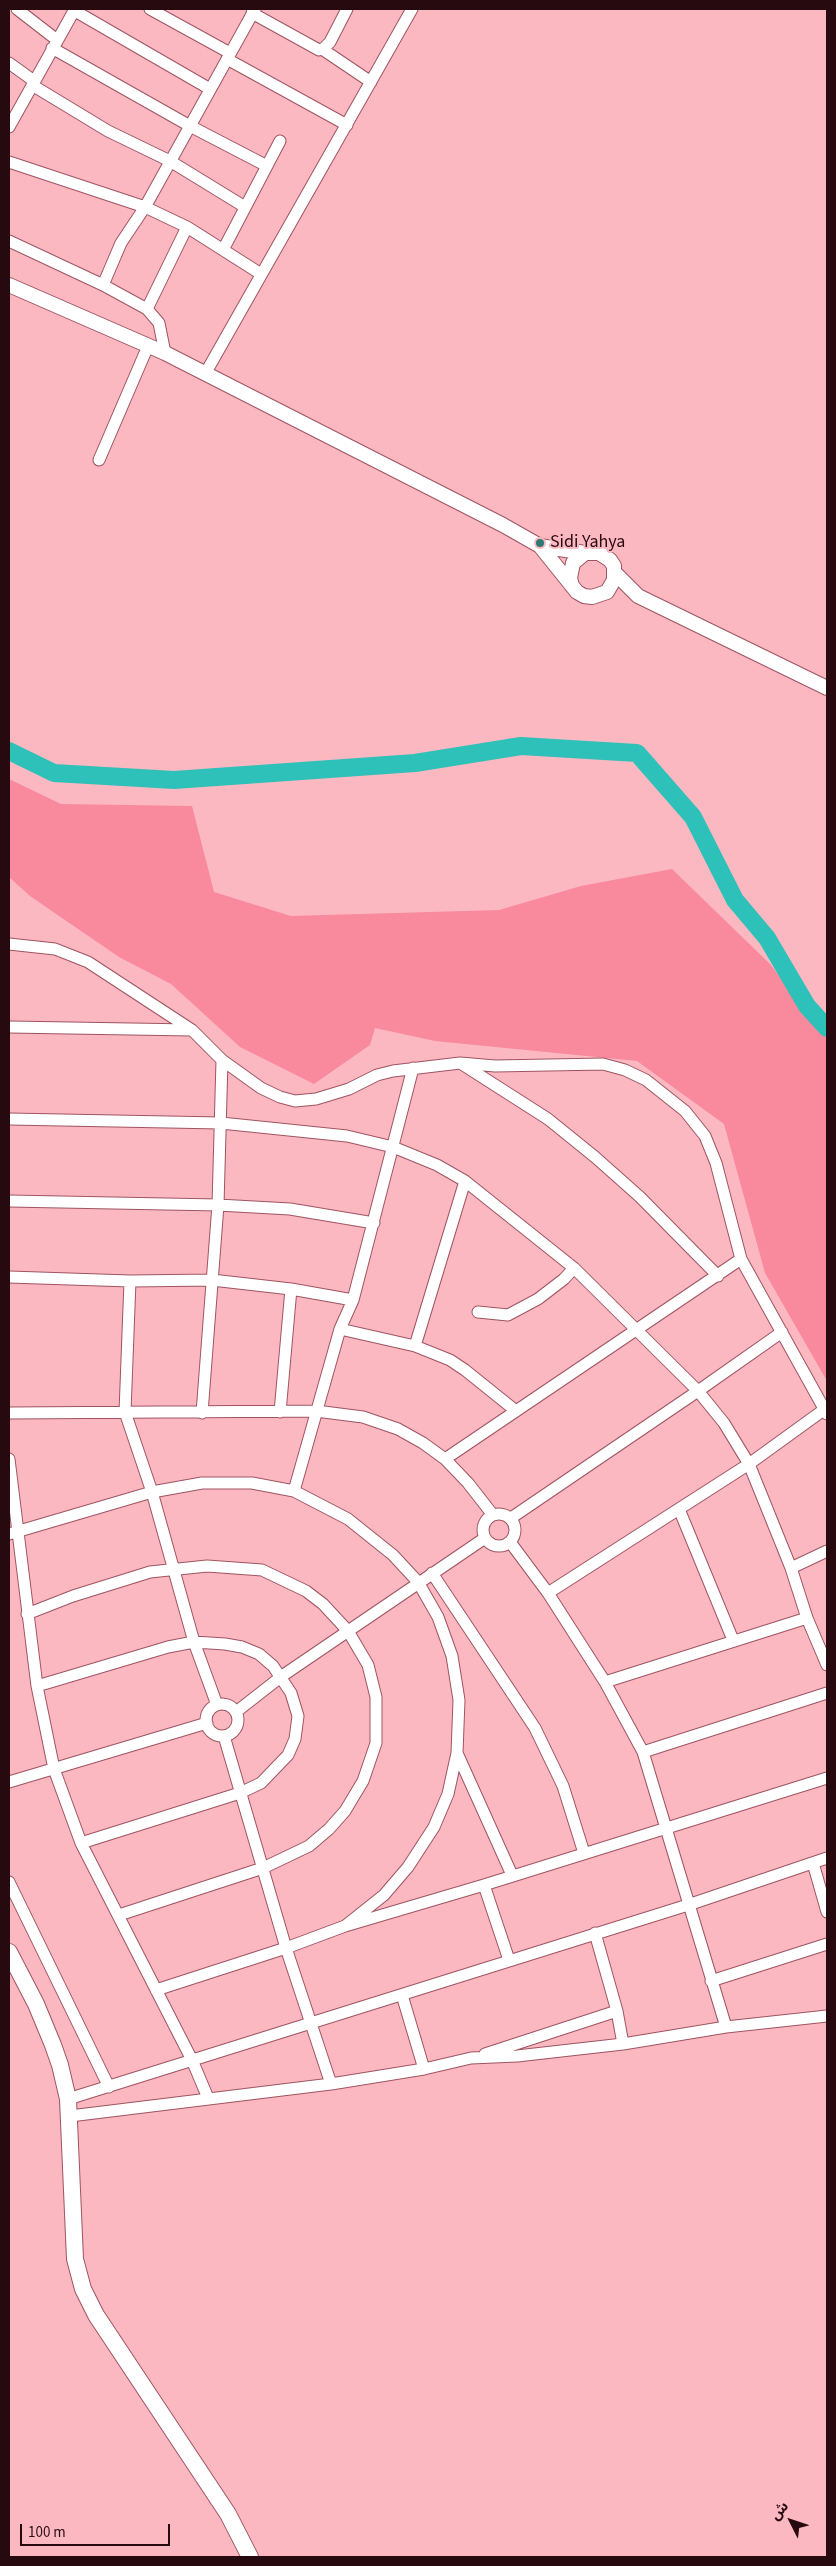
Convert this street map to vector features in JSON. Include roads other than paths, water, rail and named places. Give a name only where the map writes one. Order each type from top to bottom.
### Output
[{"type":"main road","points":[[9,1952],[36,2004],[53,2045],[68,2099],[75,2258],[83,2289],[96,2315],[228,2514],[250,2557]]},
{"type":"street","points":[[16,9],[55,44],[190,126],[267,166]]},
{"type":"street","points":[[150,9],[347,125]]},
{"type":"street","points":[[322,49],[330,42],[348,9]]},
{"type":"street","points":[[205,374],[412,9]]},
{"type":"street","points":[[10,123],[75,10],[210,89]]},
{"type":"street","points":[[103,285],[121,243],[145,206],[254,11],[313,47],[322,49],[370,82]]},
{"type":"street","points":[[9,63],[33,83],[108,131],[170,161],[245,207]]},
{"type":"street","points":[[224,248],[280,141]]},
{"type":"street","points":[[9,162],[145,206],[224,248],[261,274]]},
{"type":"street","points":[[148,309],[187,227]]},
{"type":"street","points":[[9,240],[148,309],[160,323],[165,353]]},
{"type":"street","points":[[9,285],[165,353],[322,432],[540,546],[585,553],[592,552],[605,556],[614,566],[615,573],[611,587],[606,592],[592,597],[577,592],[540,546]]},
{"type":"street","points":[[99,460],[148,346]]},
{"type":"street","points":[[572,586],[570,578],[573,563],[585,553]]},
{"type":"street","points":[[615,573],[638,596]]},
{"type":"street","points":[[606,592],[638,596],[827,688]]},
{"type":"street","points":[[9,944],[37,946],[72,954],[192,1030],[222,1060],[261,1088],[280,1097],[294,1100],[316,1099],[349,1089],[377,1075],[413,1068],[460,1063],[495,1066],[603,1064],[625,1070],[646,1080],[685,1111],[705,1136],[716,1163],[741,1259],[826,1411],[749,1464],[548,1593]]},
{"type":"street","points":[[9,1027],[192,1030]]},
{"type":"street","points":[[202,1413],[218,1205],[222,1060]]},
{"type":"street","points":[[460,1063],[548,1119],[640,1197],[718,1276]]},
{"type":"street","points":[[294,1492],[340,1329],[353,1300],[413,1068]]},
{"type":"street","points":[[9,1120],[221,1123],[347,1136],[393,1147],[436,1165],[465,1180],[574,1268],[698,1391],[724,1423],[749,1464],[792,1568],[807,1618],[827,1665]]},
{"type":"street","points":[[414,1346],[465,1180]]},
{"type":"street","points":[[9,1201],[218,1205],[290,1209],[374,1223]]},
{"type":"street","points":[[445,1460],[741,1259]]},
{"type":"street","points":[[478,1312],[508,1315],[538,1299],[564,1279],[574,1268]]},
{"type":"street","points":[[9,1277],[130,1281],[212,1280],[290,1289],[353,1300]]},
{"type":"street","points":[[130,1281],[124,1412],[152,1492],[194,1642],[217,1705]]},
{"type":"street","points":[[280,1412],[290,1289]]},
{"type":"street","points":[[340,1329],[414,1346],[465,1370],[516,1411]]},
{"type":"street","points":[[511,1518],[782,1332]]},
{"type":"street","points":[[9,1413],[316,1411],[363,1417],[398,1429],[423,1443],[445,1460],[468,1483],[493,1515]]},
{"type":"street","points":[[9,1459],[13,1534],[37,1686],[54,1769],[80,1844],[192,2060],[208,2098]]},
{"type":"street","points":[[13,1534],[152,1492],[202,1483],[252,1483],[294,1492],[348,1519],[370,1535],[418,1582],[438,1617],[452,1656],[459,1700],[457,1753],[448,1794],[429,1835],[408,1867],[384,1895],[345,1926]]},
{"type":"street","points":[[679,1509],[733,1640]]},
{"type":"street","points":[[502,1514],[511,1518],[515,1533],[510,1542],[500,1546],[489,1542],[485,1538],[484,1524],[493,1515],[502,1514]]},
{"type":"street","points":[[236,1712],[282,1676],[485,1538]]},
{"type":"street","points":[[510,1542],[548,1593],[604,1682],[643,1752],[726,2027]]},
{"type":"street","points":[[792,1568],[827,1551]]},
{"type":"street","points":[[27,1614],[73,1596],[150,1572],[207,1566],[262,1570],[306,1591],[323,1604],[348,1632],[368,1665],[376,1697],[376,1742],[363,1781],[345,1811],[309,1846],[263,1868],[118,1915]]},
{"type":"street","points":[[432,1573],[535,1728],[563,1786],[584,1853]]},
{"type":"street","points":[[604,1682],[807,1618]]},
{"type":"street","points":[[37,1686],[168,1647],[194,1642],[242,1647],[259,1654],[282,1676],[291,1694],[298,1716],[295,1739],[288,1755],[261,1783],[240,1793],[80,1844]]},
{"type":"street","points":[[643,1752],[827,1693]]},
{"type":"street","points":[[217,1705],[228,1705],[236,1712],[238,1717],[236,1727],[224,1736],[213,1733],[207,1723],[208,1712],[217,1705]]},
{"type":"street","points":[[9,1782],[207,1723]]},
{"type":"street","points":[[224,1736],[286,1948],[331,2084]]},
{"type":"street","points":[[457,1753],[512,1875]]},
{"type":"street","points":[[156,1990],[286,1948],[345,1926],[484,1886],[512,1875],[827,1778]]},
{"type":"street","points":[[68,2099],[688,1905],[827,1858]]},
{"type":"street","points":[[813,1863],[827,1912]]},
{"type":"street","points":[[9,1882],[109,2087]]},
{"type":"street","points":[[484,1886],[509,1960]]},
{"type":"street","points":[[595,1934],[617,2010],[623,2044]]},
{"type":"street","points":[[711,1981],[827,1944]]},
{"type":"street","points":[[402,1995],[424,2069]]},
{"type":"street","points":[[70,2116],[331,2084],[424,2069],[472,2058],[617,2010]]},
{"type":"street","points":[[472,2058],[517,2056],[623,2044],[726,2027],[827,2016]]},
{"type":"waterway","points":[[9,751],[54,773],[174,780],[415,763],[521,746],[637,753],[693,817],[735,900],[767,938],[807,1006],[827,1028]]},
{"type":"place","name":"Sidi Yahya","points":[[540,543]]}]
